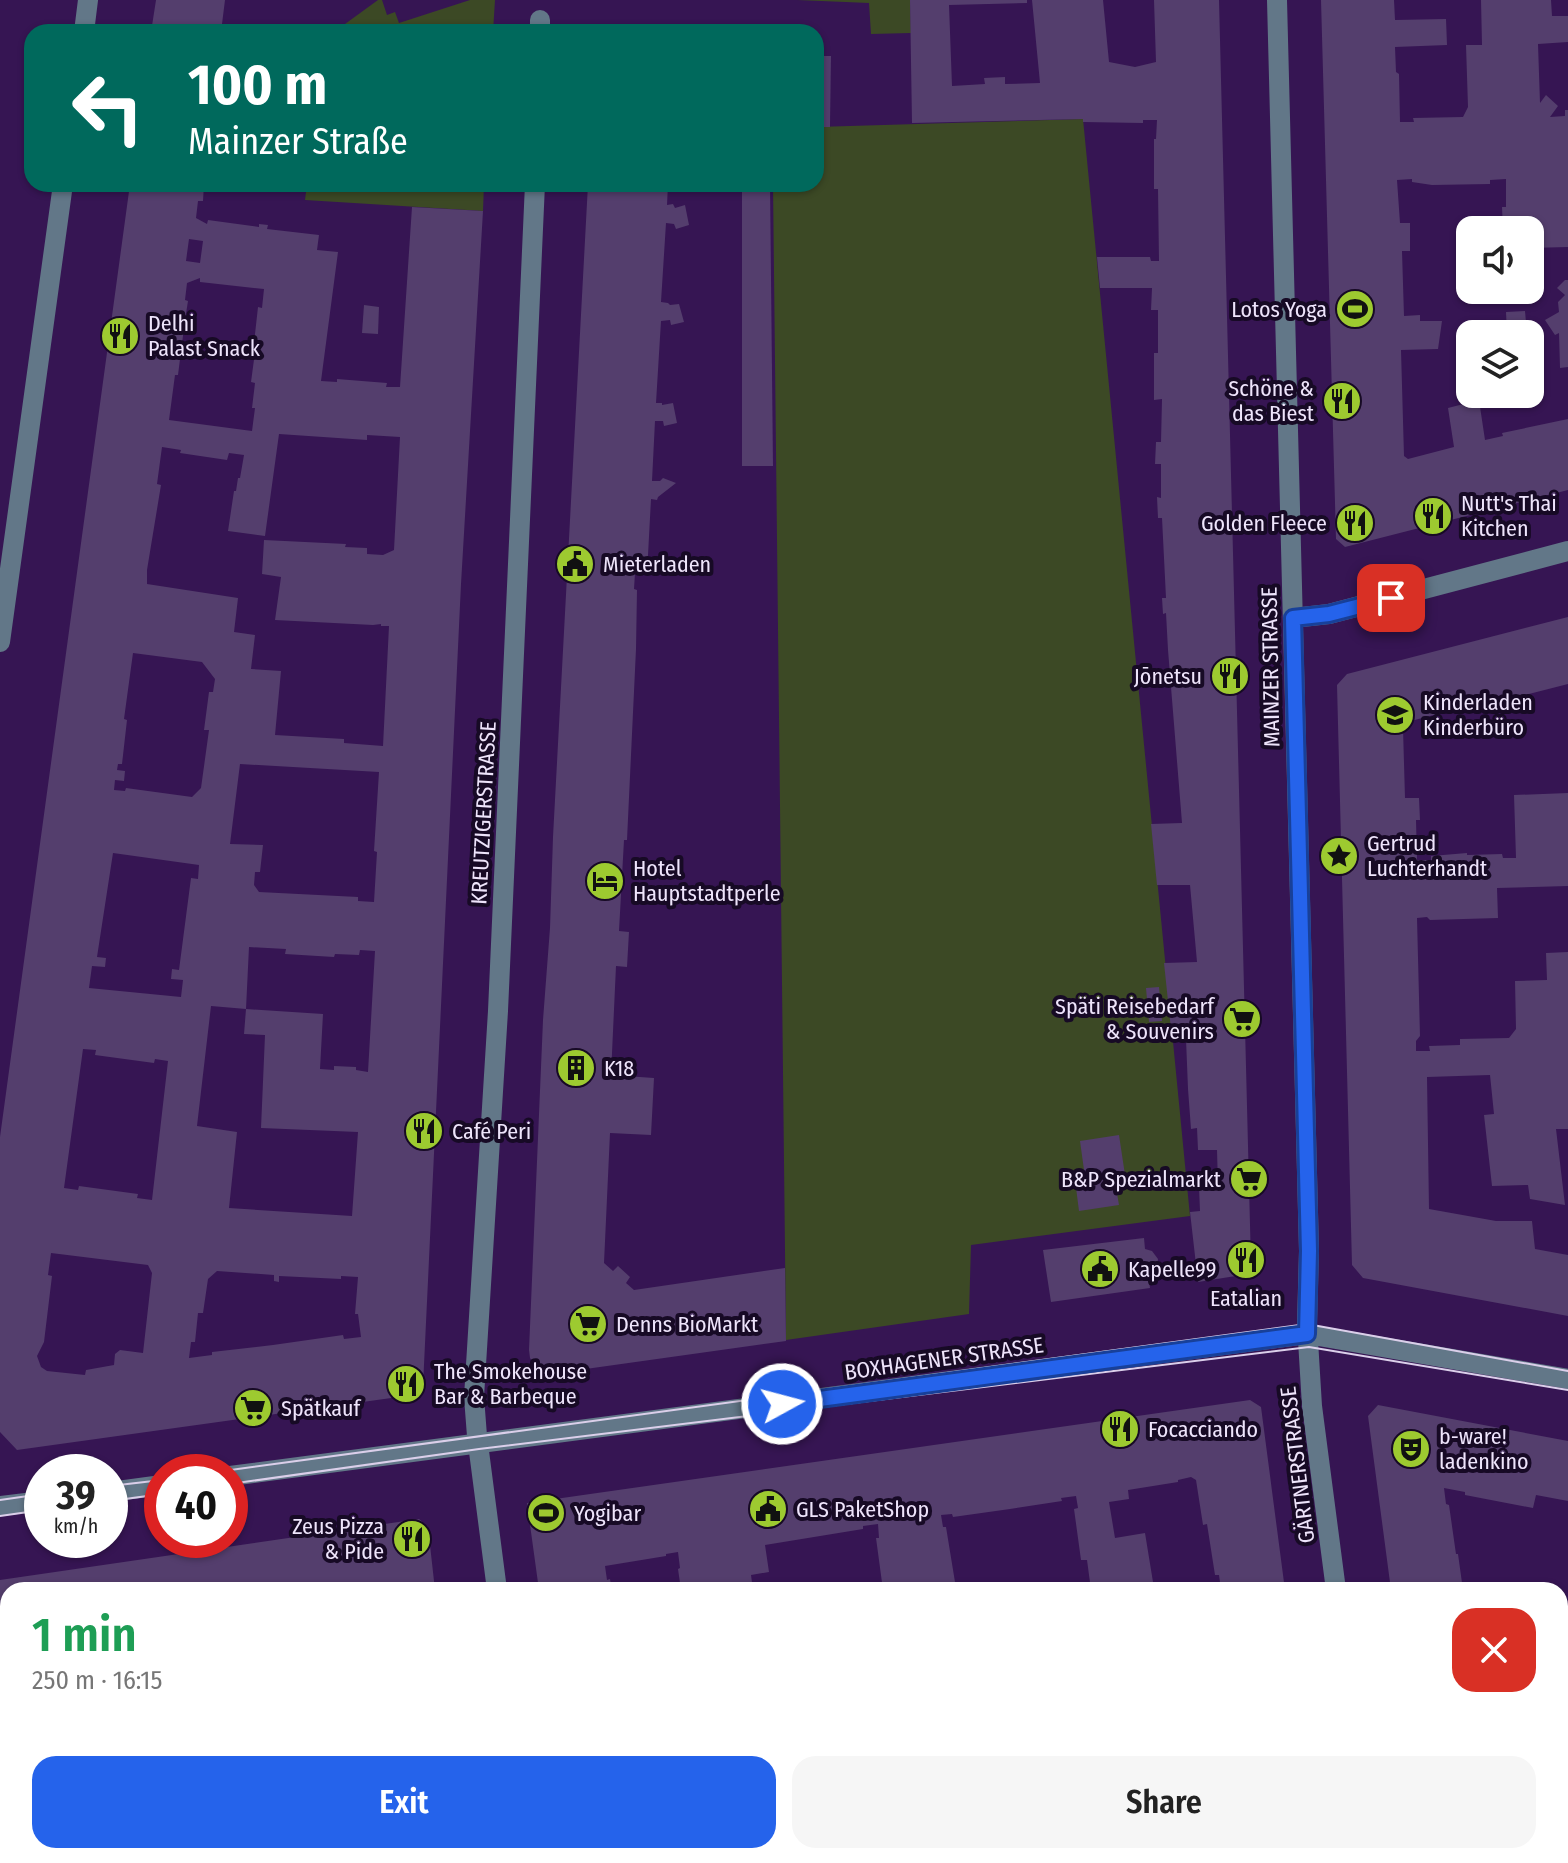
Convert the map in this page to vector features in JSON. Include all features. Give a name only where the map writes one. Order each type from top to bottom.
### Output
[{"type":"street","points":[[85,24],[88,0]]},
{"type":"street","name":"MAINZER STRASSE","points":[[1277,0],[1309,1251],[1307,1334]]},
{"type":"street","points":[[0,642],[62,192]]},
{"type":"street","name":"KREUTZIGERSTRASSE","points":[[496,1582],[474,1397],[498,1011],[535,192]]},
{"type":"street","points":[[1293,618],[1329,614],[1568,551]]},
{"type":"street","name":"BOXHAGENER STRASSE","points":[[248,1474],[1307,1334],[1568,1379]]},
{"type":"street","name":"GÄRTNERSTRASSE","points":[[1307,1334],[1312,1406],[1335,1582]]},
{"type":"street","points":[[0,1506],[24,1503]]},
{"type":"green space","points":[[378,0],[382,0],[387,15],[395,12],[399,23],[470,0],[495,0],[494,24],[345,24]]},
{"type":"green space","points":[[797,0],[910,0],[911,33],[871,34],[869,3]]},
{"type":"green space","points":[[1083,119],[1190,1216],[971,1245],[969,1314],[786,1340],[773,192],[824,192],[824,127]]},
{"type":"green space","points":[[306,192],[484,192],[483,211],[305,200]]},
{"type":"building","points":[[156,0],[225,0],[222,24],[152,24]]},
{"type":"building","points":[[910,0],[1027,0],[1027,3],[949,5],[952,86],[985,84],[984,78],[1005,77],[1005,84],[1040,83],[1032,0],[1103,0],[1109,62],[1135,67],[1156,62],[1154,0],[1219,0],[1251,1264],[1242,1275],[1198,1282],[1190,1212],[1200,1211],[1199,1187],[1218,1186],[1217,1150],[1198,1150],[1197,1128],[1191,1129],[1186,1039],[1172,1039],[1164,963],[1197,962],[1190,885],[1157,885],[1151,824],[1182,823],[1166,613],[1163,614],[1162,598],[1166,598],[1162,518],[1158,518],[1157,497],[1161,498],[1161,464],[1155,464],[1156,442],[1161,442],[1162,399],[1154,400],[1158,310],[1151,310],[1152,288],[1100,288],[1097,257],[1150,257],[1151,261],[1159,261],[1158,189],[1154,189],[1157,120],[1143,120],[1143,123],[1083,122],[1083,119],[912,123]]},
{"type":"building","points":[[1321,0],[1394,0],[1395,20],[1446,19],[1447,45],[1395,47],[1400,122],[1414,122],[1413,118],[1463,117],[1468,107],[1466,45],[1482,45],[1481,0],[1551,0],[1552,16],[1568,16],[1568,42],[1538,44],[1540,103],[1546,95],[1558,106],[1550,117],[1565,116],[1565,110],[1568,110],[1568,247],[1544,248],[1544,216],[1502,216],[1502,207],[1506,207],[1506,179],[1490,180],[1490,184],[1432,185],[1412,182],[1412,179],[1397,180],[1400,223],[1410,223],[1410,251],[1402,251],[1404,316],[1420,315],[1420,321],[1442,321],[1438,349],[1401,350],[1404,456],[1408,459],[1454,447],[1448,408],[1456,406],[1480,408],[1485,440],[1503,436],[1502,433],[1568,419],[1568,490],[1345,547],[1336,539]]},
{"type":"building","points":[[824,56],[831,56],[830,127],[824,127]]},
{"type":"building","points":[[129,192],[204,192],[203,201],[198,201],[196,218],[207,224],[208,220],[259,227],[259,224],[268,225],[267,229],[319,235],[317,250],[338,252],[321,381],[337,382],[337,379],[387,383],[386,387],[400,387],[412,207],[483,211],[461,584],[423,1386],[413,1395],[17,1450],[0,1432],[0,1137]],"holes":[[[189,239],[203,241],[200,263],[186,261]],[[200,278],[200,282],[264,289],[262,308],[258,307],[253,352],[251,382],[255,383],[252,408],[255,408],[252,431],[169,420],[188,301],[185,300],[187,283]],[[279,434],[367,440],[367,435],[400,437],[394,550],[383,555],[367,554],[367,548],[345,547],[346,544],[264,540],[262,574],[281,577],[275,620],[389,626],[383,746],[344,743],[344,739],[275,735],[281,671],[251,669],[255,635],[234,632],[238,598],[147,584],[161,485],[157,484],[162,447],[227,460],[229,453],[244,455],[228,531],[265,536]],[[133,653],[202,662],[215,679],[213,692],[209,692],[204,730],[209,730],[201,788],[192,797],[126,788],[125,791],[114,790],[115,780],[124,781],[125,771],[117,770],[118,764],[122,764],[127,720],[124,719]],[[240,764],[379,772],[374,902],[358,901],[358,897],[259,892],[254,885],[255,872],[260,872],[263,845],[230,844]],[[113,853],[199,865],[198,879],[191,878],[179,970],[172,969],[171,979],[183,980],[181,997],[89,988],[92,966],[105,967],[106,958],[97,957]],[[249,947],[286,949],[285,954],[334,957],[335,954],[359,955],[360,950],[375,951],[368,1072],[356,1070],[356,1067],[320,1069],[323,1014],[246,1009]],[[211,1006],[246,1009],[244,1034],[265,1035],[261,1128],[358,1132],[352,1216],[229,1208],[237,1132],[197,1126]],[[83,1049],[96,1050],[95,1055],[154,1063],[155,1059],[168,1061],[152,1200],[137,1198],[138,1194],[79,1186],[78,1190],[64,1188]],[[51,1253],[148,1265],[152,1273],[143,1353],[120,1350],[115,1354],[114,1365],[86,1370],[85,1375],[47,1371],[41,1367],[37,1356],[44,1342],[52,1276],[48,1275]],[[217,1271],[274,1275],[274,1281],[279,1282],[279,1276],[358,1277],[355,1314],[358,1314],[361,1337],[344,1339],[343,1335],[212,1352],[212,1355],[189,1358],[191,1342],[195,1342],[198,1313],[203,1313],[208,1279]]]},
{"type":"building","points":[[588,192],[668,192],[667,205],[673,204],[675,208],[685,205],[689,225],[676,229],[674,224],[666,223],[661,302],[679,304],[684,322],[671,325],[670,320],[661,321],[656,403],[673,403],[677,423],[664,426],[663,421],[655,421],[652,481],[663,478],[676,483],[657,500],[651,499],[647,574],[635,573],[636,649],[627,840],[624,840],[619,931],[629,932],[627,967],[616,966],[611,1075],[654,1078],[651,1135],[610,1133],[604,1263],[613,1271],[618,1266],[630,1277],[626,1283],[634,1290],[785,1268],[786,1341],[550,1374],[535,1366],[530,1358],[553,837]]},
{"type":"building","points":[[742,192],[770,192],[773,466],[742,466]]},
{"type":"building","points":[[1568,280],[1568,367],[1560,368],[1559,333],[1555,335],[1545,320],[1559,312],[1558,302],[1565,295],[1557,288]]},
{"type":"building","points":[[364,305],[379,307],[378,334],[362,333]]},
{"type":"building","points":[[1525,311],[1526,320],[1506,320],[1506,312]]},
{"type":"building","points":[[1568,617],[1568,684],[1502,701],[1501,697],[1411,721],[1403,728],[1405,798],[1419,798],[1417,860],[1467,853],[1502,854],[1503,858],[1516,858],[1514,795],[1568,793],[1568,886],[1497,888],[1498,918],[1417,918],[1420,1036],[1416,1041],[1416,1051],[1430,1051],[1429,1046],[1460,1045],[1460,1039],[1509,1038],[1516,1029],[1515,981],[1547,980],[1546,953],[1568,952],[1568,1129],[1556,1129],[1565,1205],[1530,1199],[1528,1185],[1492,1186],[1484,1115],[1494,1114],[1490,1075],[1427,1077],[1429,1209],[1496,1221],[1532,1221],[1535,1249],[1568,1255],[1568,1316],[1363,1278],[1352,1265],[1337,685],[1347,674]]},
{"type":"building","points":[[1159,987],[1162,1021],[1149,1022],[1146,988]]},
{"type":"building","points":[[1119,1135],[1125,1175],[1114,1176],[1119,1205],[1079,1211],[1074,1172],[1084,1170],[1080,1141]]},
{"type":"building","name":"Kapelle99","points":[[1144,1238],[1145,1249],[1152,1251],[1158,1259],[1153,1272],[1148,1274],[1150,1288],[1051,1302],[1043,1250]]},
{"type":"building","points":[[1250,1400],[1261,1407],[1284,1582],[1220,1582],[1219,1575],[1215,1575],[1207,1524],[1203,1525],[1196,1480],[1191,1477],[1128,1490],[1129,1499],[1109,1502],[1115,1538],[1145,1533],[1153,1582],[1090,1582],[1087,1560],[1081,1560],[1074,1509],[1078,1508],[1076,1496],[1010,1509],[953,1517],[952,1514],[941,1515],[943,1527],[946,1527],[955,1582],[882,1582],[876,1538],[879,1538],[878,1524],[765,1545],[769,1572],[751,1575],[752,1582],[680,1582],[678,1552],[605,1566],[607,1580],[611,1582],[538,1582],[527,1503]]},
{"type":"building","points":[[1378,1405],[1568,1441],[1568,1501],[1536,1495],[1533,1508],[1444,1488],[1462,1582],[1390,1582],[1368,1416]]},
{"type":"building","points":[[419,1519],[428,1527],[434,1582],[0,1582],[151,1558],[248,1558],[248,1544]]},
{"type":"tram line","points":[[248,1468],[1307,1324],[1568,1371]]},
{"type":"tram line","points":[[248,1481],[479,1449],[1309,1347],[1568,1390]]},
{"type":"tram line","points":[[128,1484],[144,1482]]},
{"type":"tram line","points":[[128,1499],[144,1496]]},
{"type":"tram line","points":[[0,1500],[24,1497]]},
{"type":"tram line","points":[[0,1516],[24,1513]]},
{"type":"place","name":"Lotos Yoga","points":[[1355,309]]},
{"type":"place","name":"Delhi Palast Snack","points":[[120,336]]},
{"type":"place","name":"Schöne & das Biest","points":[[1342,401]]},
{"type":"place","name":"Nutt's Thai Kitchen","points":[[1433,516]]},
{"type":"place","name":"Golden Fleece","points":[[1355,523]]},
{"type":"place","name":"Mieterladen","points":[[575,564]]},
{"type":"place","name":"Jōnetsu","points":[[1230,676]]},
{"type":"place","name":"Kinderladen Kinderbüro","points":[[1395,715]]},
{"type":"place","name":"Gertrud Luchterhandt","points":[[1339,856]]},
{"type":"place","name":"Hotel Hauptstadtperle","points":[[605,881]]},
{"type":"place","name":"Späti Reisebedarf & Souvenirs","points":[[1242,1019]]},
{"type":"place","name":"K18","points":[[576,1068]]},
{"type":"place","name":"Café Peri","points":[[424,1131]]},
{"type":"place","name":"B&P Spezialmarkt","points":[[1249,1179]]},
{"type":"place","name":"Eatalian","points":[[1246,1260]]},
{"type":"place","name":"Kapelle99","points":[[1100,1269]]},
{"type":"place","name":"Denns BioMarkt","points":[[588,1324]]},
{"type":"place","name":"The Smokehouse Bar & Barbeque","points":[[406,1384]]},
{"type":"place","name":"Spätkauf","points":[[253,1408]]},
{"type":"place","name":"Focacciando","points":[[1120,1429]]},
{"type":"place","name":"b-ware! ladenkino","points":[[1411,1449]]},
{"type":"place","name":"GLS PaketShop","points":[[768,1509]]},
{"type":"place","name":"Yogibar","points":[[546,1513]]},
{"type":"place","name":"Zeus Pizza & Pide","points":[[412,1539]]},
{"type":"route","points":[[782,1404],[1307,1334],[1309,1251],[1293,618],[1329,614],[1391,598]]}]
